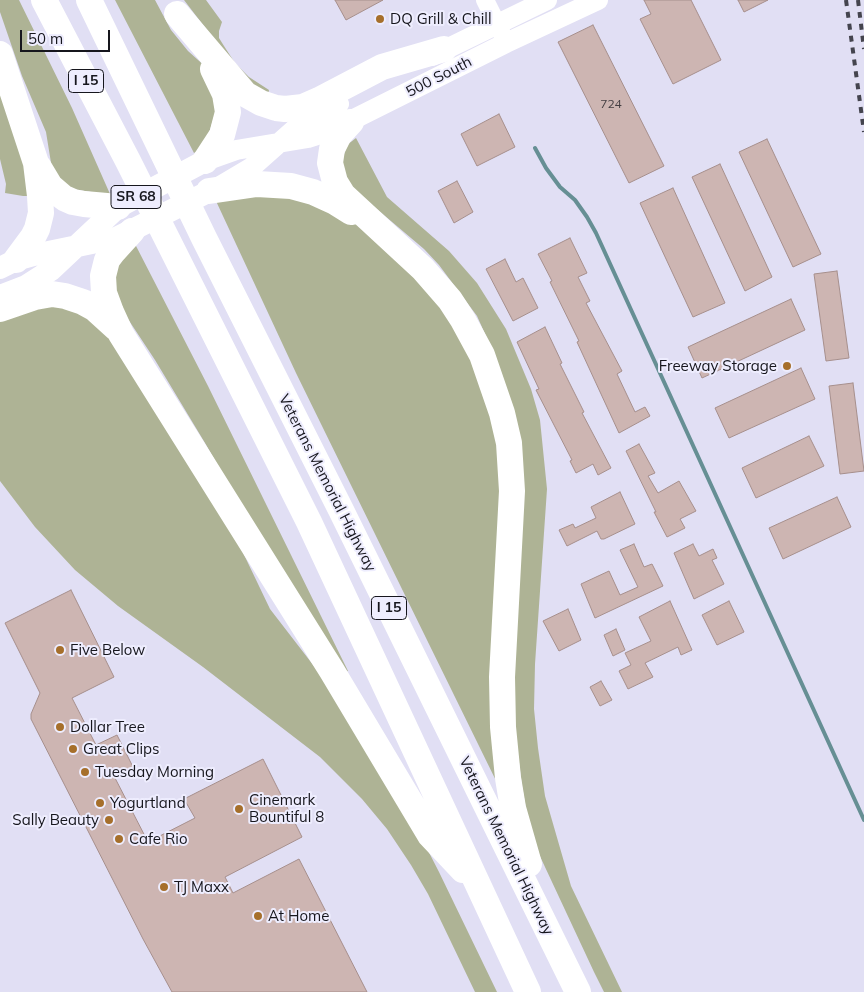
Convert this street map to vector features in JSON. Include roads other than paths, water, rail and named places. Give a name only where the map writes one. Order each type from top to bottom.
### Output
[{"type":"highway","name":"I 15","points":[[44,0],[128,161],[309,522],[528,992]]},
{"type":"highway","name":"Veterans Memorial Highway","points":[[89,0],[204,238],[341,510],[575,986]]},
{"type":"highway","points":[[172,7],[241,90],[254,100],[276,108],[303,107],[382,67],[444,49]]},
{"type":"highway","points":[[172,7],[216,74],[227,103],[228,112],[222,135],[205,160]]},
{"type":"highway","points":[[0,54],[36,163],[41,213],[39,225],[33,237],[8,264]]},
{"type":"highway","points":[[351,122],[339,134],[332,149],[330,163],[332,175],[343,195],[407,253],[432,279],[463,320],[488,370],[502,412],[509,443],[512,491],[502,677],[503,727],[508,778],[529,865],[575,986]]},
{"type":"highway","points":[[36,163],[50,186],[64,198],[84,204],[118,207]]},
{"type":"highway","points":[[209,191],[257,184],[279,184],[302,188],[335,202],[389,238]]},
{"type":"highway","points":[[132,231],[112,252],[107,260],[103,276],[104,293],[121,334],[332,670],[430,835],[479,887]]},
{"type":"highway","points":[[0,309],[35,297],[52,294],[65,296],[94,308],[121,334]]},
{"type":"main road","name":"500 South","points":[[8,264],[76,246],[106,241],[132,231],[252,167],[277,144],[307,121],[444,49],[548,0]]},
{"type":"main road","name":"500 South","points":[[0,296],[39,278],[51,270],[118,207],[205,160],[236,150],[320,135],[351,122],[598,0]]},
{"type":"street","points":[[485,0],[506,44]]},
{"type":"waterway","points":[[535,148],[546,168],[560,187],[575,200],[596,233],[864,820]]},
{"type":"railway","points":[[846,0],[864,132]]},
{"type":"railway","points":[[858,0],[864,49]]},
{"type":"place","name":"DQ Grill & Chill","points":[[380,19]]},
{"type":"place","name":"Freeway Storage","points":[[787,366]]},
{"type":"place","name":"Five Below","points":[[60,650]]},
{"type":"place","name":"Dollar Tree","points":[[60,727]]},
{"type":"place","name":"Great Clips","points":[[73,749]]},
{"type":"place","name":"Tuesday Morning","points":[[85,772]]},
{"type":"place","name":"Yogurtland","points":[[100,803]]},
{"type":"place","name":"Cinemark Bountiful 8","points":[[239,809]]},
{"type":"place","name":"Sally Beauty","points":[[109,820]]},
{"type":"place","name":"Cafe Rio","points":[[119,839]]},
{"type":"place","name":"TJ Maxx","points":[[164,887]]},
{"type":"place","name":"At Home","points":[[258,916]]}]
